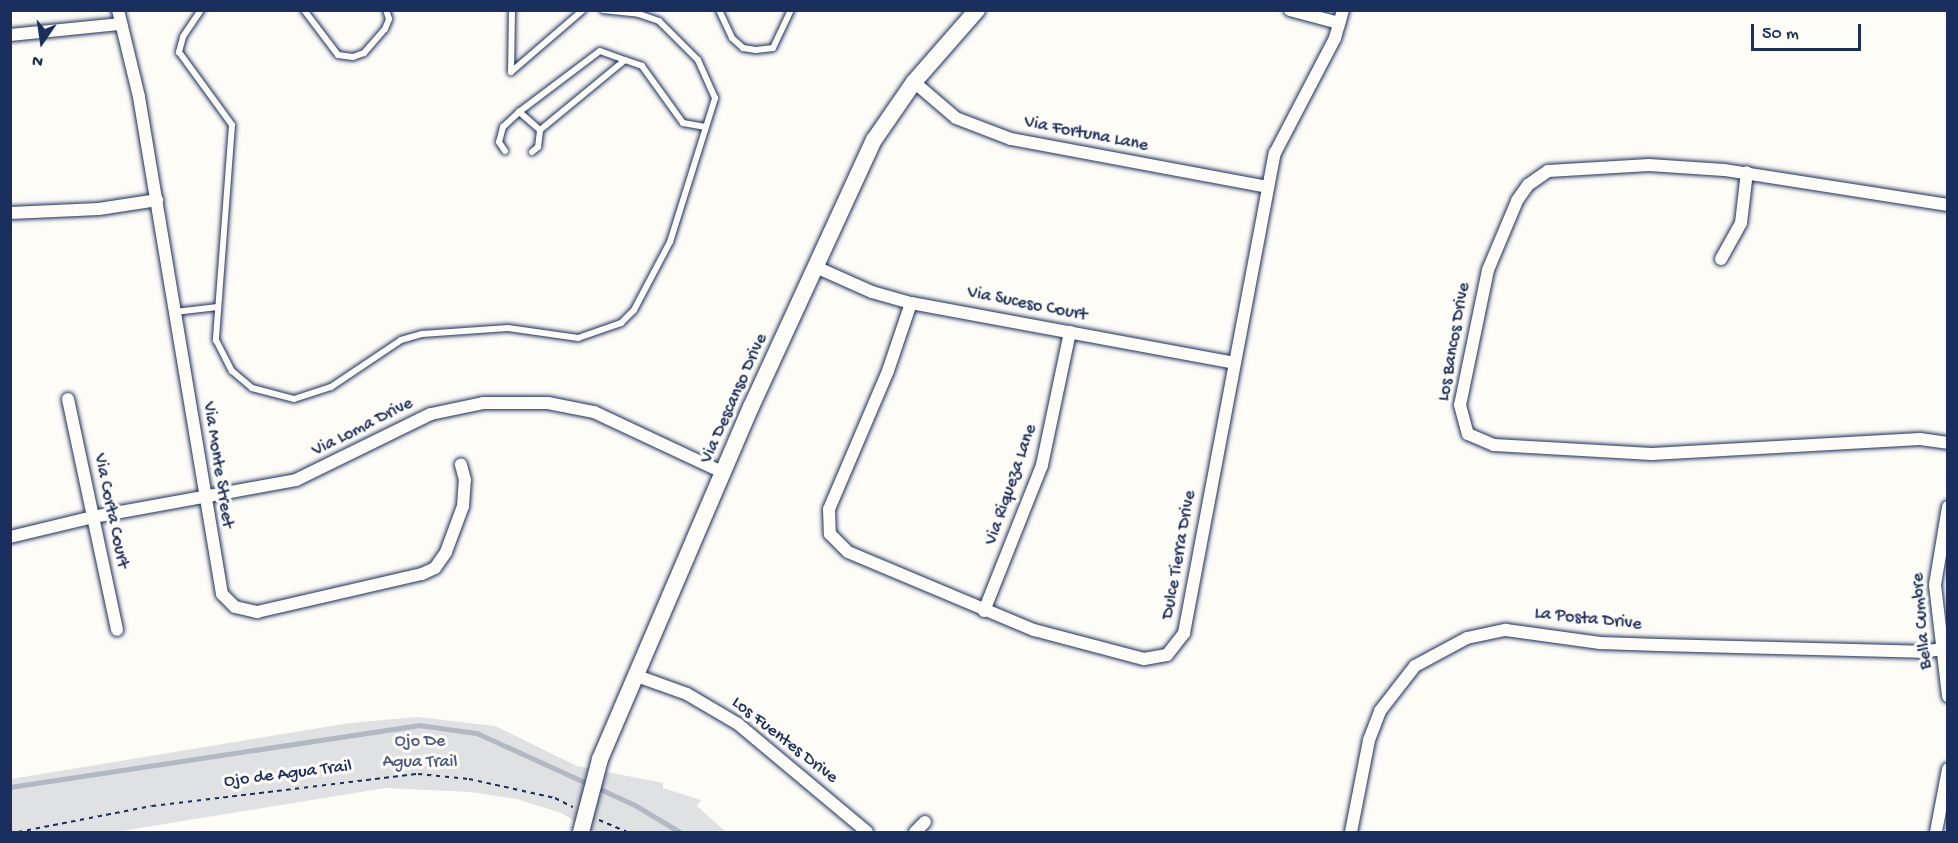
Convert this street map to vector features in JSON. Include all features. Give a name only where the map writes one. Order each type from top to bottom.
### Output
[{"type":"street","name":"Via Monte Street","points":[[118,10],[157,200],[204,497],[222,594],[235,607],[256,612],[422,574],[435,568],[446,552],[463,506],[465,480],[461,465]]},
{"type":"street","name":"Via Descanso Drive","points":[[581,832],[595,779],[637,676],[724,473],[874,140],[914,82],[977,10]]},
{"type":"street","points":[[1290,10],[1339,23]]},
{"type":"street","name":"Dulce Tierra Drive","points":[[911,303],[888,371],[829,509],[830,534],[848,552],[984,611],[1034,630],[1133,656],[1158,658],[1173,650],[1184,633],[1275,153],[1290,118],[1318,72],[1343,10]]},
{"type":"street","points":[[10,35],[121,24]]},
{"type":"street","name":"Via Fortuna Lane","points":[[914,82],[956,118],[1011,139],[1268,187]]},
{"type":"street","name":"Los Bancos Drive","points":[[1947,205],[1747,172],[1649,165],[1548,171],[1528,185],[1498,243],[1480,296],[1461,398],[1460,416],[1468,434],[1494,445],[1652,454],[1920,439],[1947,443]]},
{"type":"street","points":[[1721,259],[1741,223],[1747,172]]},
{"type":"street","points":[[10,213],[99,209],[157,200]]},
{"type":"street","name":"Via Suceso Court","points":[[818,268],[872,292],[911,303],[1234,363]]},
{"type":"street","name":"Via Riqueza Lane","points":[[984,611],[1042,465],[1070,332]]},
{"type":"street","name":"Via Corta Court","points":[[68,399],[117,630]]},
{"type":"street","name":"Via Loma Drive","points":[[10,537],[93,517],[296,480],[431,414],[504,401],[548,404],[594,412],[724,473]]},
{"type":"street","name":"Bella Cumbre","points":[[1947,507],[1936,566],[1945,648],[1947,696]]},
{"type":"street","name":"La Posta Drive","points":[[1351,832],[1369,740],[1380,711],[1415,666],[1467,638],[1506,630],[1600,643],[1921,652],[1945,648]]},
{"type":"street","name":"Los Fuentes Drive","points":[[637,676],[687,694],[738,724],[867,832]]},
{"type":"street","points":[[1936,832],[1947,769]]},
{"type":"street","points":[[915,832],[925,822]]},
{"type":"lane","points":[[201,10],[183,37],[179,52],[232,125],[216,340],[232,371],[252,388],[294,399],[331,387],[401,340],[423,334],[508,328],[578,338],[602,332],[621,323],[634,310],[670,242],[715,98],[698,60],[659,21],[639,12],[603,10]]},
{"type":"lane","points":[[304,10],[338,55],[353,57],[364,53],[385,29],[389,18],[386,10]]},
{"type":"lane","points":[[512,10],[511,72],[583,10]]},
{"type":"lane","points":[[719,10],[732,38],[743,48],[756,50],[773,48],[790,10]]},
{"type":"lane","points":[[505,151],[499,142],[503,127],[519,112],[600,51],[642,66],[683,123],[706,128]]},
{"type":"lane","points":[[532,152],[538,147],[540,130],[625,60]]},
{"type":"lane","points":[[519,112],[540,130]]},
{"type":"lane","points":[[175,312],[218,307]]},
{"type":"path","name":"Ojo de Agua Trail","points":[[18,832],[152,806],[418,774],[469,779],[587,806],[627,832]]},
{"type":"green space","name":"Ojo De Agua Trail","points":[[417,717],[495,726],[577,766],[663,783],[663,788],[701,800],[697,806],[726,832],[594,832],[561,813],[517,799],[471,792],[385,788],[116,832],[11,832],[11,779],[350,723]]},
{"type":"waterway","points":[[10,787],[419,725],[477,733],[589,784]]},
{"type":"waterway","points":[[596,787],[635,805],[680,832]]}]
